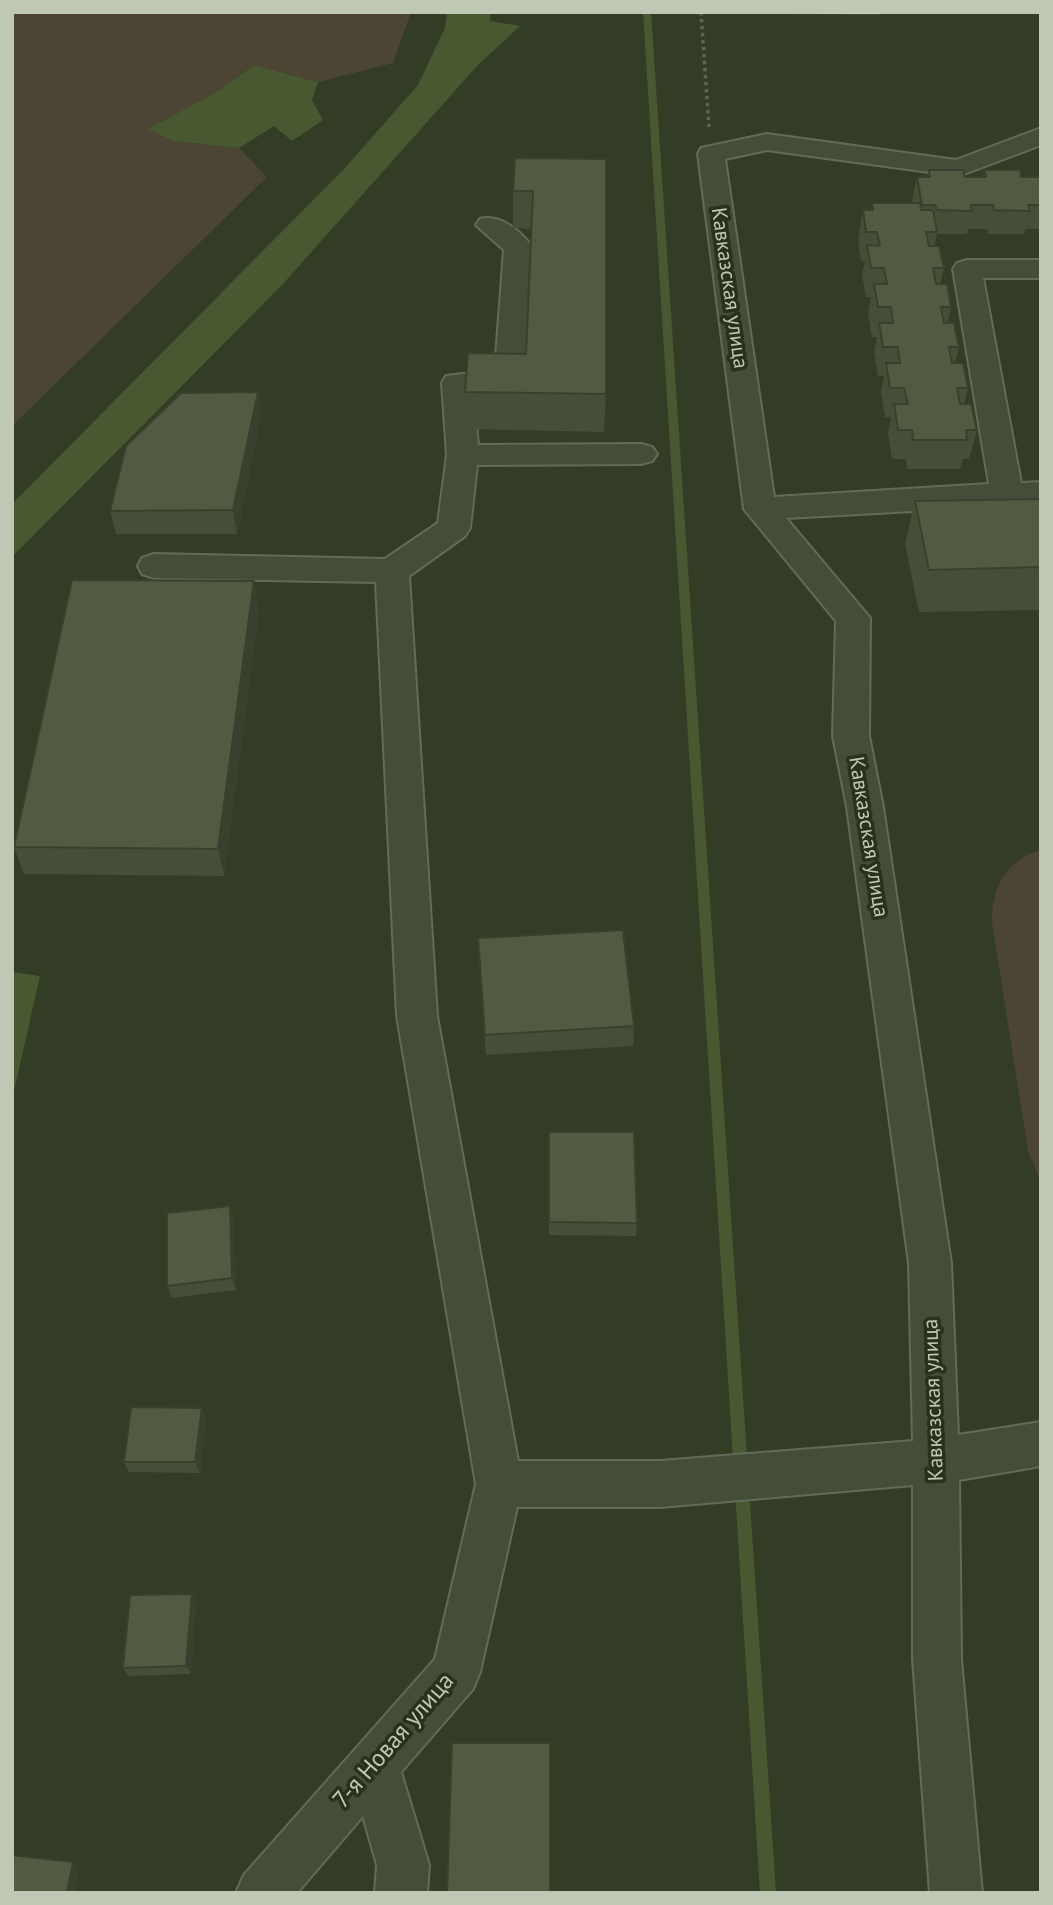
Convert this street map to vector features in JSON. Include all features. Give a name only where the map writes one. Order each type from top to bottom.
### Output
[{"type":"street","points":[[711,155],[767,142],[959,168],[1041,136]]},
{"type":"street","name":"Кавказская улица","points":[[711,155],[760,509],[853,618],[851,736],[865,807],[929,1263],[936,1461],[937,1660],[956,1893]]},
{"type":"street","points":[[154,566],[391,571],[454,528],[463,456],[457,383],[510,378],[518,247],[490,225]]},
{"type":"street","points":[[1007,494],[967,270],[1041,269]]},
{"type":"street","points":[[463,456],[641,454]]},
{"type":"street","points":[[760,509],[1041,493]]},
{"type":"street","points":[[391,571],[417,1016],[499,1484],[660,1484],[936,1461],[1041,1444]]},
{"type":"street","name":"7-я Новая улица","points":[[262,1893],[456,1672],[499,1484]]},
{"type":"street","points":[[374,1765],[403,1865],[401,1893]]},
{"type":"path","points":[[701,12],[711,155]]},
{"type":"shaded area","points":[[12,12],[411,12],[393,63],[318,82],[254,65],[215,93],[149,129],[173,141],[239,148],[267,177],[12,426]]},
{"type":"shaded area","points":[[447,12],[490,12],[490,21],[520,26],[477,66],[282,285],[12,557],[12,504],[344,169],[418,85],[445,28]]},
{"type":"shaded area","points":[[254,65],[318,82],[312,100],[323,120],[292,141],[274,126],[239,148],[173,141],[148,129],[215,93]]},
{"type":"shaded area","points":[[1041,850],[1041,1182],[1028,1151],[992,922],[995,898],[1003,877],[1018,861]]},
{"type":"shaded area","points":[[12,972],[40,976],[12,1100]]},
{"type":"building","points":[[515,158],[606,159],[606,394],[465,392],[468,353],[526,354],[533,191],[513,191]]},
{"type":"building","points":[[929,170],[963,170],[965,177],[986,177],[984,170],[1020,170],[1021,177],[1041,177],[1041,205],[1028,205],[1030,211],[994,210],[993,205],[971,205],[972,211],[937,210],[935,205],[922,205],[917,177],[930,177]]},
{"type":"building","points":[[872,203],[920,203],[921,210],[933,210],[937,232],[926,232],[929,246],[939,246],[944,268],[933,268],[936,284],[947,284],[951,307],[941,307],[944,323],[954,323],[959,347],[949,347],[952,363],[963,363],[968,388],[957,388],[960,404],[971,404],[977,430],[966,430],[967,440],[913,440],[912,430],[898,430],[894,404],[908,404],[904,388],[890,388],[886,363],[900,363],[898,347],[883,347],[879,323],[893,323],[891,307],[878,307],[874,284],[887,284],[884,268],[871,268],[867,245],[880,246],[877,232],[866,232],[863,210],[873,210]]},
{"type":"building","points":[[258,392],[233,510],[110,511],[126,446],[181,393]]},
{"type":"building","points":[[1041,499],[1041,567],[929,570],[915,501]]},
{"type":"building","points":[[72,580],[254,581],[218,849],[14,847]]},
{"type":"building","points":[[623,930],[634,1026],[485,1035],[478,938]]},
{"type":"building","points":[[549,1132],[634,1132],[637,1223],[549,1222]]},
{"type":"building","points":[[230,1206],[232,1278],[167,1286],[167,1213]]},
{"type":"building","points":[[131,1407],[202,1408],[195,1462],[124,1462]]},
{"type":"building","points":[[192,1594],[186,1666],[123,1668],[130,1595]]},
{"type":"building","points":[[452,1743],[550,1743],[550,1893],[447,1893]]},
{"type":"building","points":[[12,1855],[73,1862],[67,1893],[12,1893]]},
{"type":"waterway","points":[[647,12],[768,1893]]}]
